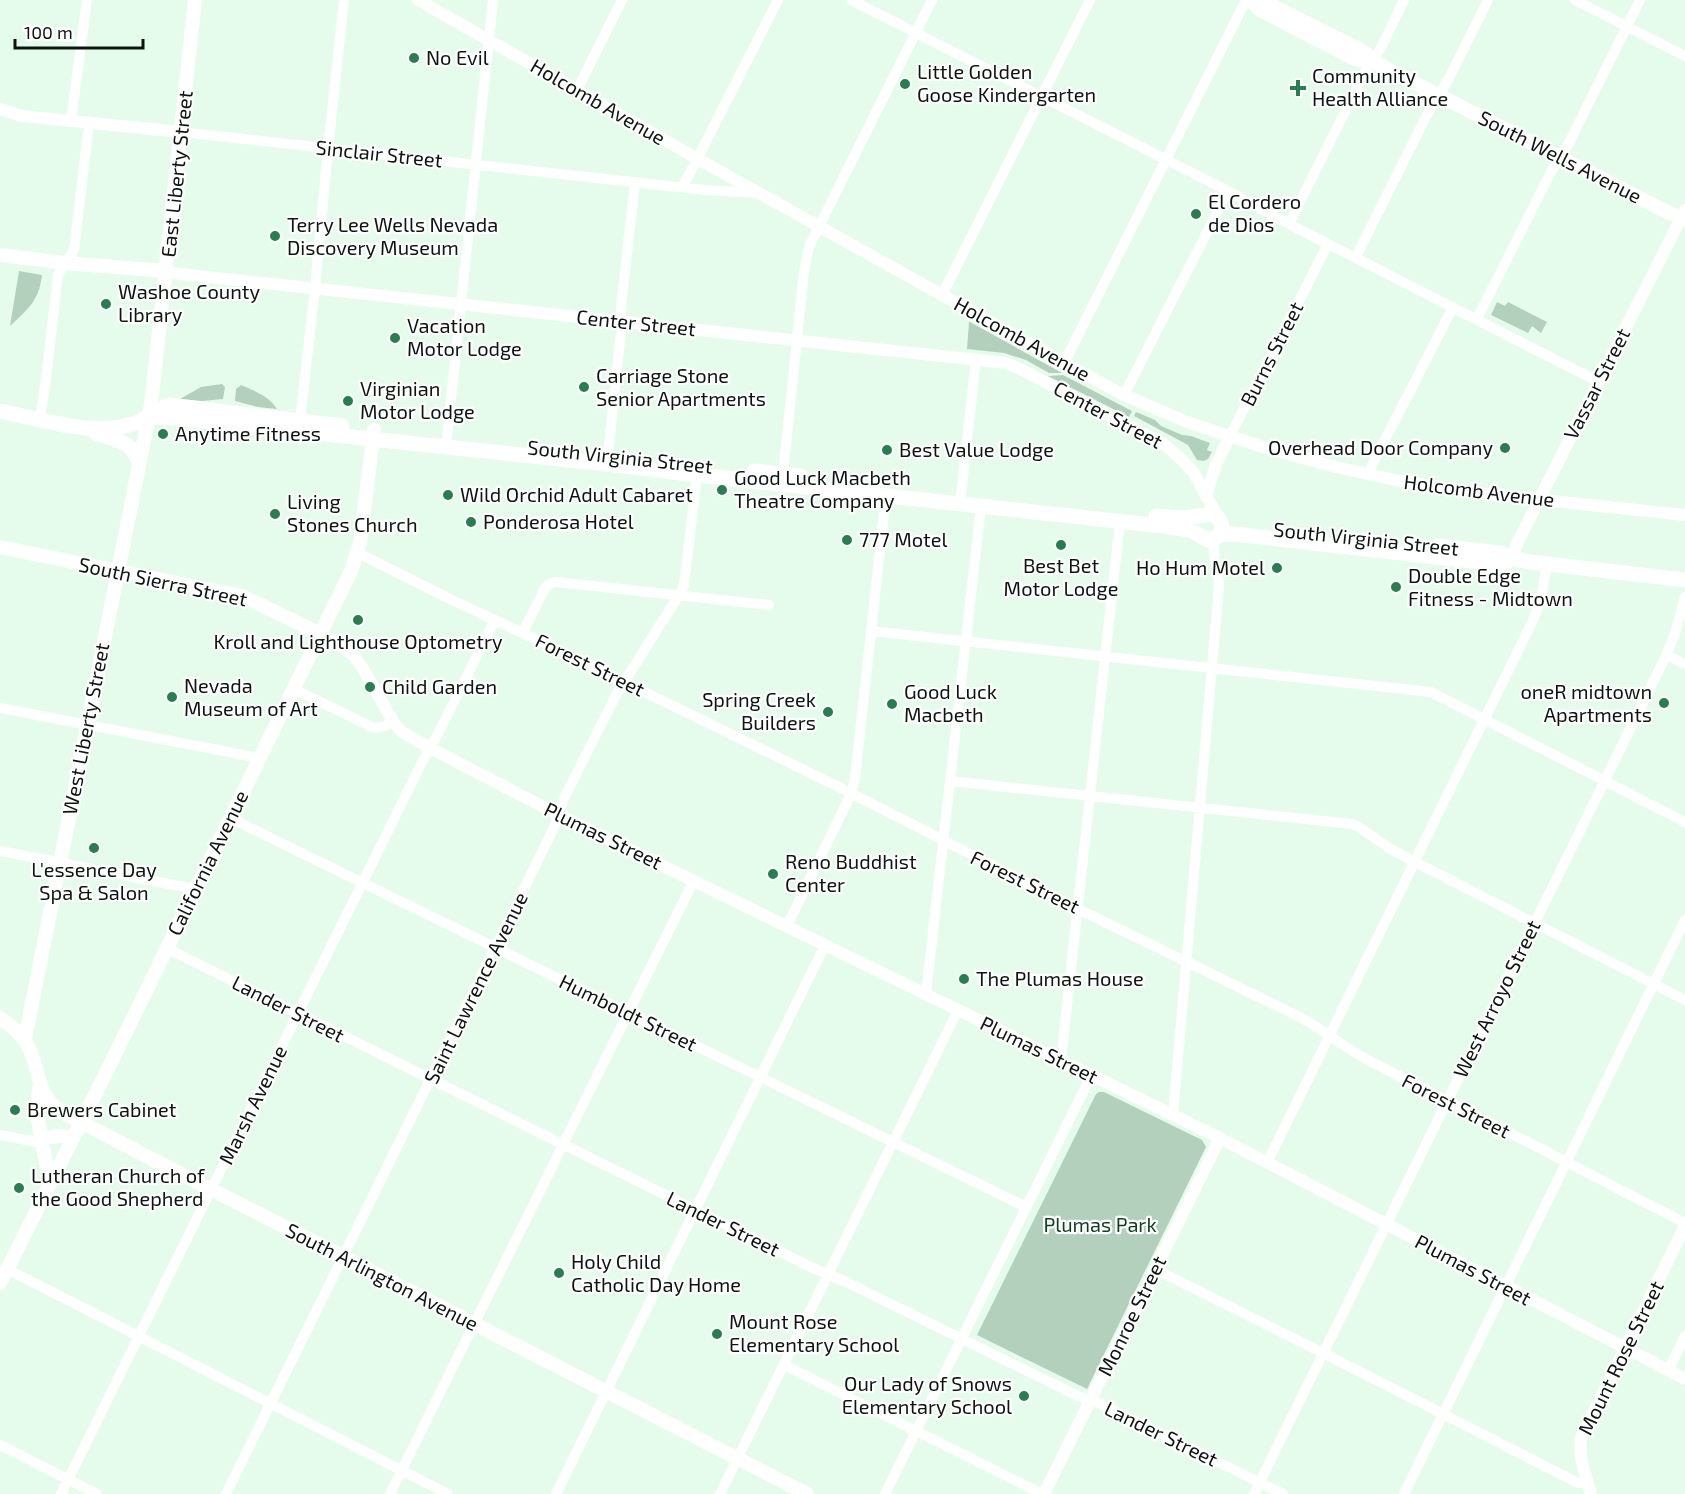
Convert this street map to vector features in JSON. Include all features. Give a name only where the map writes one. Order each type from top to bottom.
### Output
[{"type":"main road","name":"East Liberty Street","points":[[148,418],[195,0]]},
{"type":"main road","name":"South Wells Avenue","points":[[1248,0],[1260,10],[1355,59],[1372,62],[1667,212],[1684,216]]},
{"type":"main road","name":"South Wells Avenue","points":[[1261,0],[1361,50],[1372,62]]},
{"type":"main road","name":"Center Street","points":[[0,255],[166,271]]},
{"type":"main road","name":"South Virginia Street","points":[[0,411],[82,429],[117,428],[148,418],[169,405],[300,420],[373,435],[447,437],[697,476],[740,475],[778,479],[783,474],[981,506],[1190,530],[1199,535]]},
{"type":"main road","name":"South Virginia Street","points":[[148,418],[165,417],[373,435],[891,492],[961,495],[1171,517],[1213,517],[1237,525],[1500,553],[1512,559],[1685,580]]},
{"type":"main road","name":"West Liberty Street","points":[[25,1040],[148,418]]},
{"type":"main road","points":[[249,426],[264,422],[294,425],[300,420]]},
{"type":"main road","points":[[82,429],[126,443],[136,454],[139,463]]},
{"type":"main road","name":"California Avenue","points":[[0,1283],[351,571],[360,543],[373,435]]},
{"type":"main road","points":[[1213,517],[1222,527],[1218,536],[1208,540],[1199,535],[1197,524],[1213,517]]},
{"type":"main road","name":"South Virginia Street","points":[[1218,536],[1228,533],[1498,564],[1512,559]]},
{"type":"main road","name":"South Sierra Street","points":[[0,547],[242,596],[321,634]]},
{"type":"main road","name":"South Arlington Avenue","points":[[0,1018],[25,1040],[36,1063],[46,1099],[52,1106],[211,1190],[807,1494]]},
{"type":"main road","points":[[40,1083],[37,1103],[50,1182]]},
{"type":"main road","points":[[42,1138],[62,1136],[72,1138]]},
{"type":"street","points":[[71,121],[87,0]]},
{"type":"street","points":[[300,420],[345,0]]},
{"type":"street","name":"Holcomb Avenue","points":[[418,0],[1064,363],[1124,394],[1187,422],[1298,457],[1367,475],[1449,489],[1685,515]]},
{"type":"street","points":[[447,437],[494,0]]},
{"type":"street","points":[[577,90],[622,0]]},
{"type":"street","points":[[682,187],[778,0]]},
{"type":"street","points":[[851,0],[1599,382]]},
{"type":"street","points":[[783,474],[807,257],[819,226],[932,0]]},
{"type":"street","points":[[942,295],[1090,0]]},
{"type":"street","points":[[1064,363],[1248,0]]},
{"type":"street","points":[[1289,224],[1365,72],[1404,0]]},
{"type":"street","points":[[1356,257],[1432,105],[1448,80],[1488,0]]},
{"type":"street","points":[[1575,0],[1685,56]]},
{"type":"street","points":[[1477,319],[1546,180],[1570,141],[1640,0]]},
{"type":"street","name":"Sinclair Street","points":[[0,109],[22,116],[760,194]]},
{"type":"street","points":[[40,419],[58,274],[74,250],[89,123]]},
{"type":"street","points":[[608,461],[621,332],[621,307],[635,182]]},
{"type":"street","points":[[1124,394],[1228,191]]},
{"type":"street","name":"Vassar Street","points":[[1512,559],[1517,543],[1539,499],[1684,216]]},
{"type":"street","name":"Burns Street","points":[[1206,496],[1216,464],[1328,244]]},
{"type":"street","name":"Center Street","points":[[166,271],[1006,363],[1158,441],[1174,452],[1198,478],[1213,517]]},
{"type":"street","points":[[1367,475],[1453,307]]},
{"type":"street","points":[[961,495],[976,359]]},
{"type":"street","points":[[1188,466],[1205,469],[1216,464]]},
{"type":"street","name":"Saint Lawrence Avenue","points":[[226,1494],[555,825],[569,788],[617,693],[680,595],[684,585],[697,476]]},
{"type":"street","points":[[787,926],[851,794],[855,778],[871,631],[891,492]]},
{"type":"street","points":[[926,994],[981,506]]},
{"type":"street","points":[[1061,1060],[1120,521]]},
{"type":"street","points":[[1173,1115],[1219,586],[1213,547],[1218,536]]},
{"type":"street","name":"Forest Street","points":[[358,554],[523,632],[1077,909],[1300,1017],[1366,1059],[1685,1224]]},
{"type":"street","points":[[1268,1163],[1536,614],[1547,564]]},
{"type":"street","points":[[523,632],[546,588],[554,582],[769,605]]},
{"type":"street","name":"West Arroyo Street","points":[[1254,1494],[1666,655],[1678,627],[1685,597]]},
{"type":"street","name":"Marsh Avenue","points":[[61,1494],[495,620]]},
{"type":"street","points":[[871,631],[1431,692],[1685,822]]},
{"type":"street","name":"Plumas Street","points":[[321,634],[354,656],[394,723],[402,732],[430,748],[559,814],[1220,1138],[1685,1379]]},
{"type":"street","points":[[1666,655],[1685,664]]},
{"type":"street","points":[[294,689],[372,727],[377,728],[394,723]]},
{"type":"street","points":[[0,708],[259,758]]},
{"type":"street","points":[[950,781],[1352,824],[1415,862],[1685,1000]]},
{"type":"street","name":"Humboldt Street","points":[[230,818],[1026,1207]]},
{"type":"street","points":[[0,851],[195,889]]},
{"type":"street","points":[[390,1494],[694,880]]},
{"type":"street","points":[[1404,1494],[1685,920]]},
{"type":"street","points":[[555,1494],[825,945]]},
{"type":"street","name":"Lander Street","points":[[166,948],[430,1080],[1283,1494]]},
{"type":"street","points":[[720,1494],[958,1010]]},
{"type":"street","points":[[885,1494],[1091,1076]]},
{"type":"street","points":[[0,1135],[37,1142],[42,1138]]},
{"type":"street","name":"Monroe Street","points":[[1043,1494],[1220,1138]]},
{"type":"street","name":"Mount Rose Street","points":[[1589,1488],[1581,1461],[1581,1438],[1685,1224]]},
{"type":"street","points":[[7,1269],[448,1494]]},
{"type":"street","points":[[1155,1269],[1589,1488]]},
{"type":"street","points":[[1668,1371],[1685,1336]]},
{"type":"street","points":[[784,1365],[1043,1494]]},
{"type":"street","points":[[0,1444],[97,1494]]},
{"type":"green space","points":[[19,271],[42,275],[41,284],[27,309],[10,326]]},
{"type":"green space","points":[[1497,302],[1505,306],[1508,302],[1547,322],[1541,333],[1532,326],[1528,333],[1491,315]]},
{"type":"green space","points":[[969,322],[1062,373],[1049,373],[1026,360],[1004,353],[967,349]]},
{"type":"green space","points":[[1063,375],[1132,411],[1129,417],[1048,376]]},
{"type":"green space","points":[[222,384],[225,387],[223,399],[202,401],[180,399],[201,387]]},
{"type":"green space","points":[[241,385],[266,397],[277,409],[235,401],[236,389]]},
{"type":"green space","points":[[1136,412],[1182,435],[1210,443],[1207,450],[1212,452],[1208,459],[1197,460],[1188,445],[1134,416]]},
{"type":"green space","name":"Plumas Park","points":[[1099,1092],[1104,1092],[1202,1140],[1206,1147],[1087,1389],[977,1335]]},
{"type":"place","name":"No Evil","points":[[414,58]]},
{"type":"place","name":"Little Golden Goose Kindergarten","points":[[905,84]]},
{"type":"place","name":"Community Health Alliance","points":[[1298,88]]},
{"type":"place","name":"El Cordero de Dios","points":[[1196,214]]},
{"type":"place","name":"Terry Lee Wells Nevada Discovery Museum","points":[[275,236]]},
{"type":"place","name":"Washoe County Library","points":[[106,304]]},
{"type":"place","name":"Vacation Motor Lodge","points":[[395,338]]},
{"type":"place","name":"Carriage Stone Senior Apartments","points":[[584,387]]},
{"type":"place","name":"Virginian Motor Lodge","points":[[348,401]]},
{"type":"place","name":"Anytime Fitness","points":[[163,434]]},
{"type":"place","name":"Overhead Door Company","points":[[1505,448]]},
{"type":"place","name":"Best Value Lodge","points":[[887,450]]},
{"type":"place","name":"Good Luck Macbeth Theatre Company","points":[[722,490]]},
{"type":"place","name":"Wild Orchid Adult Cabaret","points":[[448,495]]},
{"type":"place","name":"Living Stones Church","points":[[275,514]]},
{"type":"place","name":"Ponderosa Hotel","points":[[471,522]]},
{"type":"place","name":"777 Motel","points":[[847,540]]},
{"type":"place","name":"Best Bet Motor Lodge","points":[[1061,545]]},
{"type":"place","name":"Ho Hum Motel","points":[[1277,568]]},
{"type":"place","name":"Double Edge Fitness - Midtown","points":[[1396,587]]},
{"type":"place","name":"Kroll and Lighthouse Optometry","points":[[358,620]]},
{"type":"place","name":"Child Garden","points":[[370,687]]},
{"type":"place","name":"Nevada Museum of Art","points":[[172,697]]},
{"type":"place","name":"oneR midtown Apartments","points":[[1664,703]]},
{"type":"place","name":"Good Luck Macbeth","points":[[892,704]]},
{"type":"place","name":"Spring Creek Builders","points":[[828,712]]},
{"type":"place","name":"L'essence Day Spa & Salon","points":[[94,848]]},
{"type":"place","name":"Reno Buddhist Center","points":[[773,874]]},
{"type":"place","name":"The Plumas House","points":[[964,979]]},
{"type":"place","name":"Brewers Cabinet","points":[[15,1110]]},
{"type":"place","name":"Lutheran Church of the Good Shepherd","points":[[19,1188]]},
{"type":"place","name":"Holy Child Catholic Day Home","points":[[559,1273]]},
{"type":"place","name":"Mount Rose Elementary School","points":[[717,1334]]},
{"type":"place","name":"Our Lady of Snows Elementary School","points":[[1024,1396]]}]
